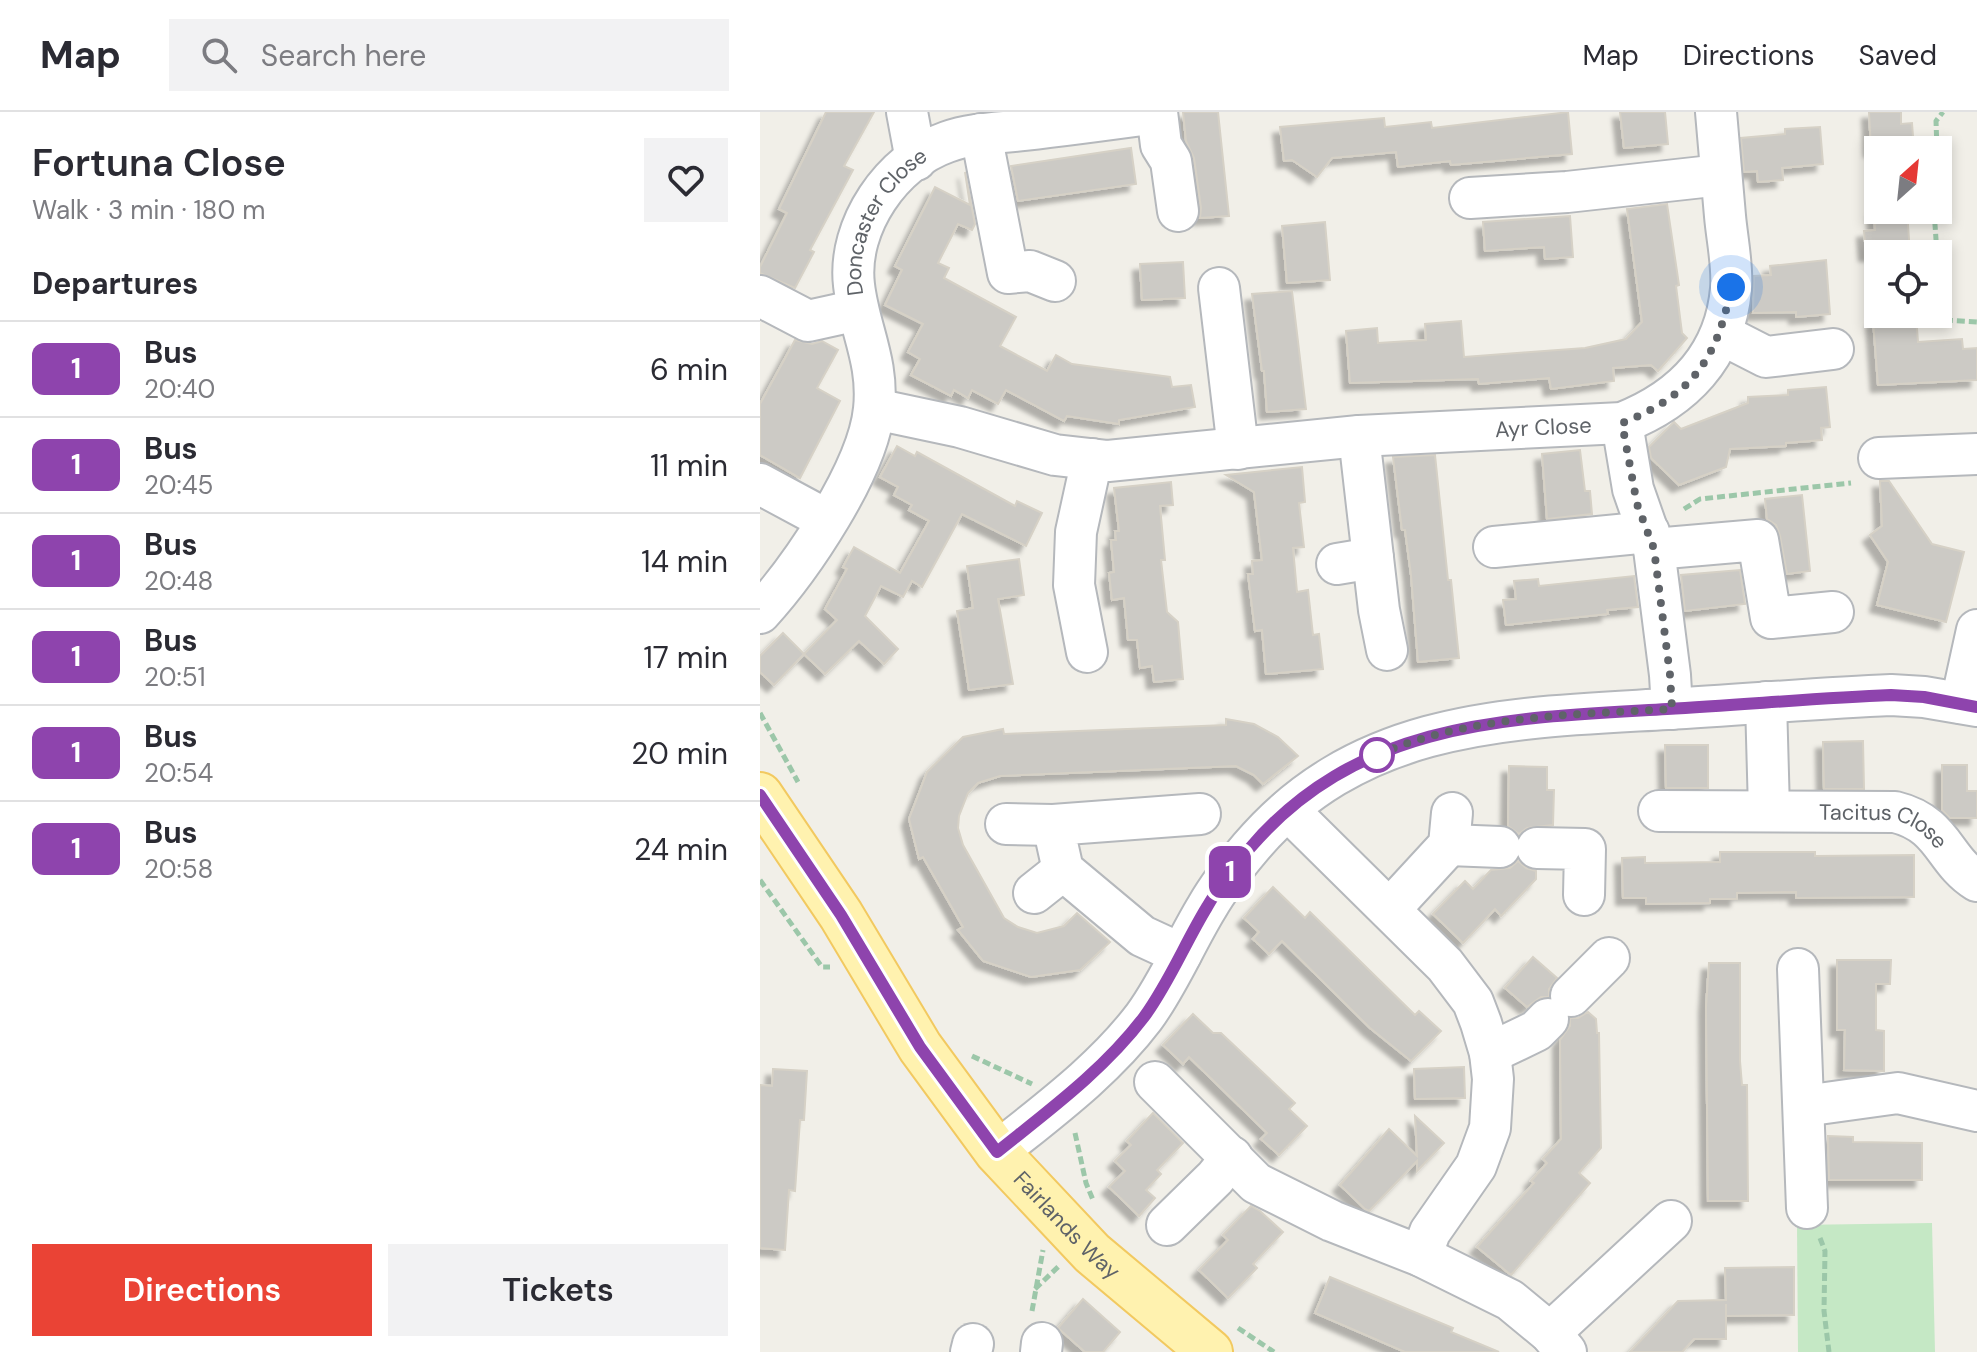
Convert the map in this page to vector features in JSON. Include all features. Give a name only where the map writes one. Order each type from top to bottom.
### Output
[{"type":"main road","name":"Fairlands Way","points":[[760,795],[841,915],[920,1047],[997,1152],[1092,1253],[1220,1336]]},
{"type":"street","points":[[907,112],[916,160]]},
{"type":"street","name":"Ayr Close","points":[[875,409],[960,427],[1055,455],[1108,461],[1359,436],[1622,423],[1651,412],[1672,398],[1701,368],[1721,334],[1731,287],[1716,112]]},
{"type":"street","points":[[1158,123],[1171,161],[1178,211]]},
{"type":"street","name":"Doncaster Close","points":[[760,613],[792,574],[827,520],[865,448],[875,409],[875,375],[853,283],[854,261],[864,226],[885,188],[916,160],[948,142],[981,134],[1158,123]]},
{"type":"street","points":[[981,134],[1008,273],[1030,271],[1055,281]]},
{"type":"street","points":[[1470,198],[1567,192],[1608,170],[1721,175]]},
{"type":"street","points":[[760,296],[808,321],[858,310]]},
{"type":"street","points":[[1222,305],[1238,449]]},
{"type":"street","points":[[1721,334],[1766,357],[1833,349]]},
{"type":"street","points":[[1622,423],[1633,489],[1649,533],[1670,675],[1672,709]]},
{"type":"street","points":[[1359,436],[1355,561],[1379,610],[1387,650]]},
{"type":"street","points":[[1865,470],[1927,456],[1977,454]]},
{"type":"street","points":[[1087,652],[1074,585],[1076,532],[1092,459]]},
{"type":"street","points":[[760,484],[827,520]]},
{"type":"street","points":[[1494,547],[1649,533],[1758,540],[1771,618],[1833,612]]},
{"type":"street","points":[[997,1152],[1122,1045],[1145,1016],[1228,875],[1288,810],[1335,776],[1385,751],[1429,735],[1526,717],[1891,695],[1969,704],[1977,630]]},
{"type":"street","points":[[1751,810],[1766,702]]},
{"type":"street","points":[[1288,810],[1390,909],[1460,983],[1473,1002],[1490,1053],[1492,1105],[1484,1149],[1476,1166],[1430,1232],[1421,1256]]},
{"type":"street","name":"Tacitus Close","points":[[1659,811],[1895,812],[1913,817],[1931,830],[1977,881]]},
{"type":"street","points":[[1006,824],[1053,825],[1200,814]]},
{"type":"street","points":[[1053,825],[1048,882],[1142,936],[1181,954]]},
{"type":"street","points":[[1390,909],[1418,878],[1450,829],[1518,847],[1585,849],[1584,895]]},
{"type":"street","points":[[1490,1053],[1536,1031],[1609,958]]},
{"type":"street","points":[[1798,969],[1807,1208]]},
{"type":"street","points":[[1155,1082],[1219,1158],[1256,1183],[1332,1221],[1421,1256],[1564,1330],[1671,1221]]},
{"type":"street","points":[[1804,1106],[1898,1093],[1977,1111]]},
{"type":"street","points":[[1167,1225],[1219,1158]]},
{"type":"path","points":[[1937,136],[1936,121],[1943,112]]},
{"type":"path","points":[[1952,321],[1977,322]]},
{"type":"path","points":[[1649,533],[1664,511],[1688,509],[1700,499],[1865,470]]},
{"type":"path","points":[[760,713],[802,788]]},
{"type":"path","points":[[966,1052],[1039,1088],[1071,1123],[1086,1183],[1100,1208]]},
{"type":"path","points":[[1807,1208],[1825,1251],[1824,1311],[1829,1352]]},
{"type":"path","points":[[1035,1289],[1063,1262]]},
{"type":"path","points":[[1220,1336],[1274,1352]]},
{"type":"green space","points":[[1932,1223],[1935,1352],[1798,1352],[1797,1225]]},
{"type":"building","points":[[826,112],[874,112],[844,166],[853,170],[810,250],[814,252],[795,288],[760,273],[760,267],[787,213],[779,209]]},
{"type":"building","points":[[1183,112],[1218,112],[1229,216],[1200,218],[1194,158],[1186,141]]},
{"type":"building","points":[[1568,112],[1572,154],[1398,167],[1396,152],[1332,158],[1317,177],[1292,160],[1284,161],[1280,127],[1384,118],[1385,127],[1431,122],[1432,128]]},
{"type":"building","points":[[1620,112],[1665,112],[1668,144],[1624,148]]},
{"type":"building","points":[[1869,112],[1901,112],[1901,124],[1912,123],[1913,136],[1870,136]]},
{"type":"building","points":[[1820,127],[1823,164],[1782,168],[1783,180],[1758,182],[1757,171],[1744,172],[1741,138],[1785,134],[1785,129]]},
{"type":"building","points":[[1131,148],[1136,184],[1018,201],[1011,166]]},
{"type":"building","points":[[965,172],[975,224],[972,230],[958,224],[938,263],[949,268],[944,278],[1016,317],[1000,346],[1047,371],[1056,355],[1072,364],[1170,377],[1172,387],[1191,385],[1195,407],[1119,420],[1119,424],[1067,416],[1064,421],[1006,390],[998,404],[972,390],[968,398],[954,390],[951,396],[911,375],[920,359],[908,352],[923,324],[885,305],[902,270],[895,266],[935,187],[970,205]]},
{"type":"building","points":[[1667,204],[1679,285],[1676,286],[1682,333],[1687,338],[1658,371],[1651,365],[1613,368],[1614,381],[1551,389],[1549,378],[1479,384],[1478,379],[1350,383],[1346,331],[1377,328],[1378,343],[1426,340],[1425,324],[1461,321],[1464,357],[1585,348],[1626,339],[1642,322],[1627,209]]},
{"type":"building","points":[[1570,216],[1573,257],[1545,259],[1544,247],[1485,251],[1483,222]]},
{"type":"building","points":[[1325,222],[1330,280],[1287,283],[1282,226]]},
{"type":"building","points":[[1875,224],[1908,224],[1909,240],[1865,240],[1864,231],[1875,230]]},
{"type":"building","points":[[1826,260],[1830,314],[1796,317],[1796,312],[1753,313],[1754,276],[1771,275],[1770,266]]},
{"type":"building","points":[[1183,262],[1185,298],[1142,300],[1140,264]]},
{"type":"building","points":[[1292,291],[1306,409],[1267,412],[1252,294]]},
{"type":"building","points":[[1874,328],[1917,328],[1918,342],[1962,339],[1963,349],[1977,348],[1977,380],[1878,385]]},
{"type":"building","points":[[795,340],[812,344],[822,341],[838,350],[817,388],[840,401],[800,478],[760,455],[760,404]]},
{"type":"building","points":[[1826,387],[1830,427],[1821,428],[1822,440],[1786,443],[1786,446],[1730,449],[1726,467],[1679,485],[1651,458],[1649,447],[1674,422],[1681,429],[1748,403],[1748,397],[1788,395],[1788,390]]},
{"type":"building","points":[[897,446],[915,456],[917,452],[1015,506],[1017,501],[1042,513],[1026,546],[962,514],[922,587],[912,581],[903,597],[881,586],[865,616],[898,649],[884,664],[859,641],[825,674],[804,654],[837,620],[825,609],[847,569],[843,567],[854,547],[900,573],[929,521],[909,510],[912,505],[894,495],[898,487],[880,477]]},
{"type":"building","points":[[1580,450],[1585,491],[1590,491],[1592,514],[1547,519],[1542,454]]},
{"type":"building","points":[[1435,455],[1459,658],[1418,662],[1411,575],[1393,457]]},
{"type":"building","points":[[1302,467],[1305,502],[1299,503],[1304,547],[1293,548],[1297,592],[1308,590],[1313,635],[1319,634],[1323,669],[1266,674],[1262,630],[1255,631],[1248,574],[1253,574],[1252,561],[1262,560],[1254,492],[1226,475]]},
{"type":"building","points":[[1880,481],[1889,481],[1932,544],[1964,552],[1946,622],[1877,605],[1888,562],[1870,535],[1882,526]]},
{"type":"building","points":[[1171,482],[1173,505],[1160,506],[1165,560],[1161,560],[1167,612],[1178,622],[1183,679],[1154,682],[1152,666],[1140,668],[1137,640],[1128,640],[1124,598],[1112,600],[1109,573],[1114,572],[1111,540],[1116,540],[1115,531],[1119,531],[1114,488]]},
{"type":"building","points":[[1802,495],[1810,571],[1787,574],[1780,536],[1776,525],[1767,519],[1765,499]]},
{"type":"building","points":[[1019,559],[1024,595],[998,599],[1013,684],[969,690],[957,611],[973,608],[967,566]]},
{"type":"building","points":[[1740,570],[1745,604],[1685,611],[1681,575]]},
{"type":"building","points":[[1634,576],[1638,607],[1607,610],[1608,614],[1506,625],[1503,600],[1516,599],[1514,581],[1538,579],[1539,586]]},
{"type":"building","points":[[783,633],[804,654],[774,685],[760,672],[760,656]]},
{"type":"building","points":[[1226,719],[1254,724],[1278,737],[1298,756],[1263,784],[1254,775],[1236,766],[1000,776],[978,783],[968,793],[958,828],[963,845],[1004,918],[1018,927],[1037,933],[1064,926],[1077,913],[1110,942],[1080,970],[1031,977],[983,961],[958,930],[963,927],[923,857],[919,859],[909,819],[927,772],[963,737],[1003,729],[1004,734],[1226,725]]},
{"type":"building","points":[[1863,741],[1864,789],[1824,789],[1823,742]]},
{"type":"building","points":[[1665,745],[1708,745],[1708,788],[1666,788]]},
{"type":"building","points":[[1942,765],[1967,765],[1967,791],[1977,791],[1977,818],[1950,818],[1942,810]]},
{"type":"building","points":[[1509,766],[1547,767],[1547,790],[1554,790],[1553,825],[1527,828],[1519,834],[1508,826]]},
{"type":"building","points":[[1720,852],[1815,852],[1815,856],[1914,855],[1914,897],[1796,898],[1796,892],[1737,893],[1737,899],[1710,899],[1710,903],[1646,904],[1646,898],[1623,898],[1622,858],[1645,857],[1645,863],[1720,862]]},
{"type":"building","points":[[1518,861],[1536,871],[1536,879],[1501,916],[1495,909],[1463,943],[1433,914],[1465,881],[1473,889],[1491,870],[1510,868]]},
{"type":"building","points":[[1273,887],[1305,918],[1310,912],[1415,1015],[1419,1011],[1441,1031],[1411,1061],[1370,1028],[1282,941],[1269,954],[1253,939],[1259,932],[1244,918]]},
{"type":"building","points":[[1533,957],[1557,978],[1549,989],[1549,997],[1541,997],[1527,1007],[1505,988]]},
{"type":"building","points":[[1837,960],[1891,960],[1890,984],[1876,984],[1876,1030],[1884,1031],[1884,1071],[1844,1070],[1845,1030],[1837,1030]]},
{"type":"building","points":[[1709,963],[1740,963],[1740,1061],[1742,1085],[1747,1085],[1748,1201],[1708,1201],[1706,1007]]},
{"type":"building","points":[[1588,1012],[1596,1019],[1599,1033],[1601,1148],[1579,1173],[1590,1183],[1511,1275],[1477,1247],[1534,1183],[1531,1181],[1547,1163],[1543,1159],[1561,1139],[1560,1040],[1570,1026],[1570,1018],[1578,1018]]},
{"type":"building","points":[[1193,1014],[1213,1033],[1221,1033],[1295,1103],[1289,1109],[1307,1126],[1279,1155],[1261,1139],[1267,1133],[1189,1057],[1183,1064],[1163,1045]]},
{"type":"building","points":[[1464,1067],[1465,1098],[1415,1099],[1414,1069]]},
{"type":"building","points":[[773,1069],[807,1071],[795,1191],[789,1190],[785,1250],[760,1248],[760,1085],[772,1086]]},
{"type":"building","points":[[1153,1113],[1183,1143],[1157,1170],[1161,1174],[1146,1190],[1155,1198],[1139,1216],[1109,1187],[1125,1171],[1115,1161],[1131,1145],[1127,1141]]},
{"type":"building","points":[[1415,1116],[1444,1143],[1417,1171],[1417,1161],[1369,1211],[1365,1209],[1340,1185],[1389,1129],[1417,1156]]},
{"type":"building","points":[[1828,1136],[1853,1137],[1853,1142],[1922,1143],[1922,1180],[1829,1180]]},
{"type":"building","points":[[1251,1206],[1283,1232],[1253,1264],[1257,1268],[1228,1298],[1199,1270],[1228,1240],[1223,1235]]},
{"type":"building","points":[[1794,1267],[1794,1315],[1726,1316],[1726,1339],[1694,1339],[1682,1352],[1630,1352],[1678,1301],[1726,1300],[1725,1268]]},
{"type":"building","points":[[1330,1277],[1453,1328],[1451,1332],[1499,1352],[1405,1352],[1315,1313]]},
{"type":"building","points":[[1083,1299],[1120,1332],[1103,1352],[1085,1352],[1058,1328]]},
{"type":"bus line","name":"1","points":[[760,795],[841,915],[920,1047],[997,1152],[1122,1045],[1162,990],[1207,906],[1228,875],[1270,826],[1335,776],[1398,745],[1429,735],[1526,717],[1891,695],[1924,697],[1977,707]]},
{"type":"route","points":[[1377,755],[1372,757],[1429,735],[1526,717],[1672,709],[1654,549],[1633,489],[1622,423],[1651,412],[1672,398],[1701,368],[1721,334],[1731,287]]}]
